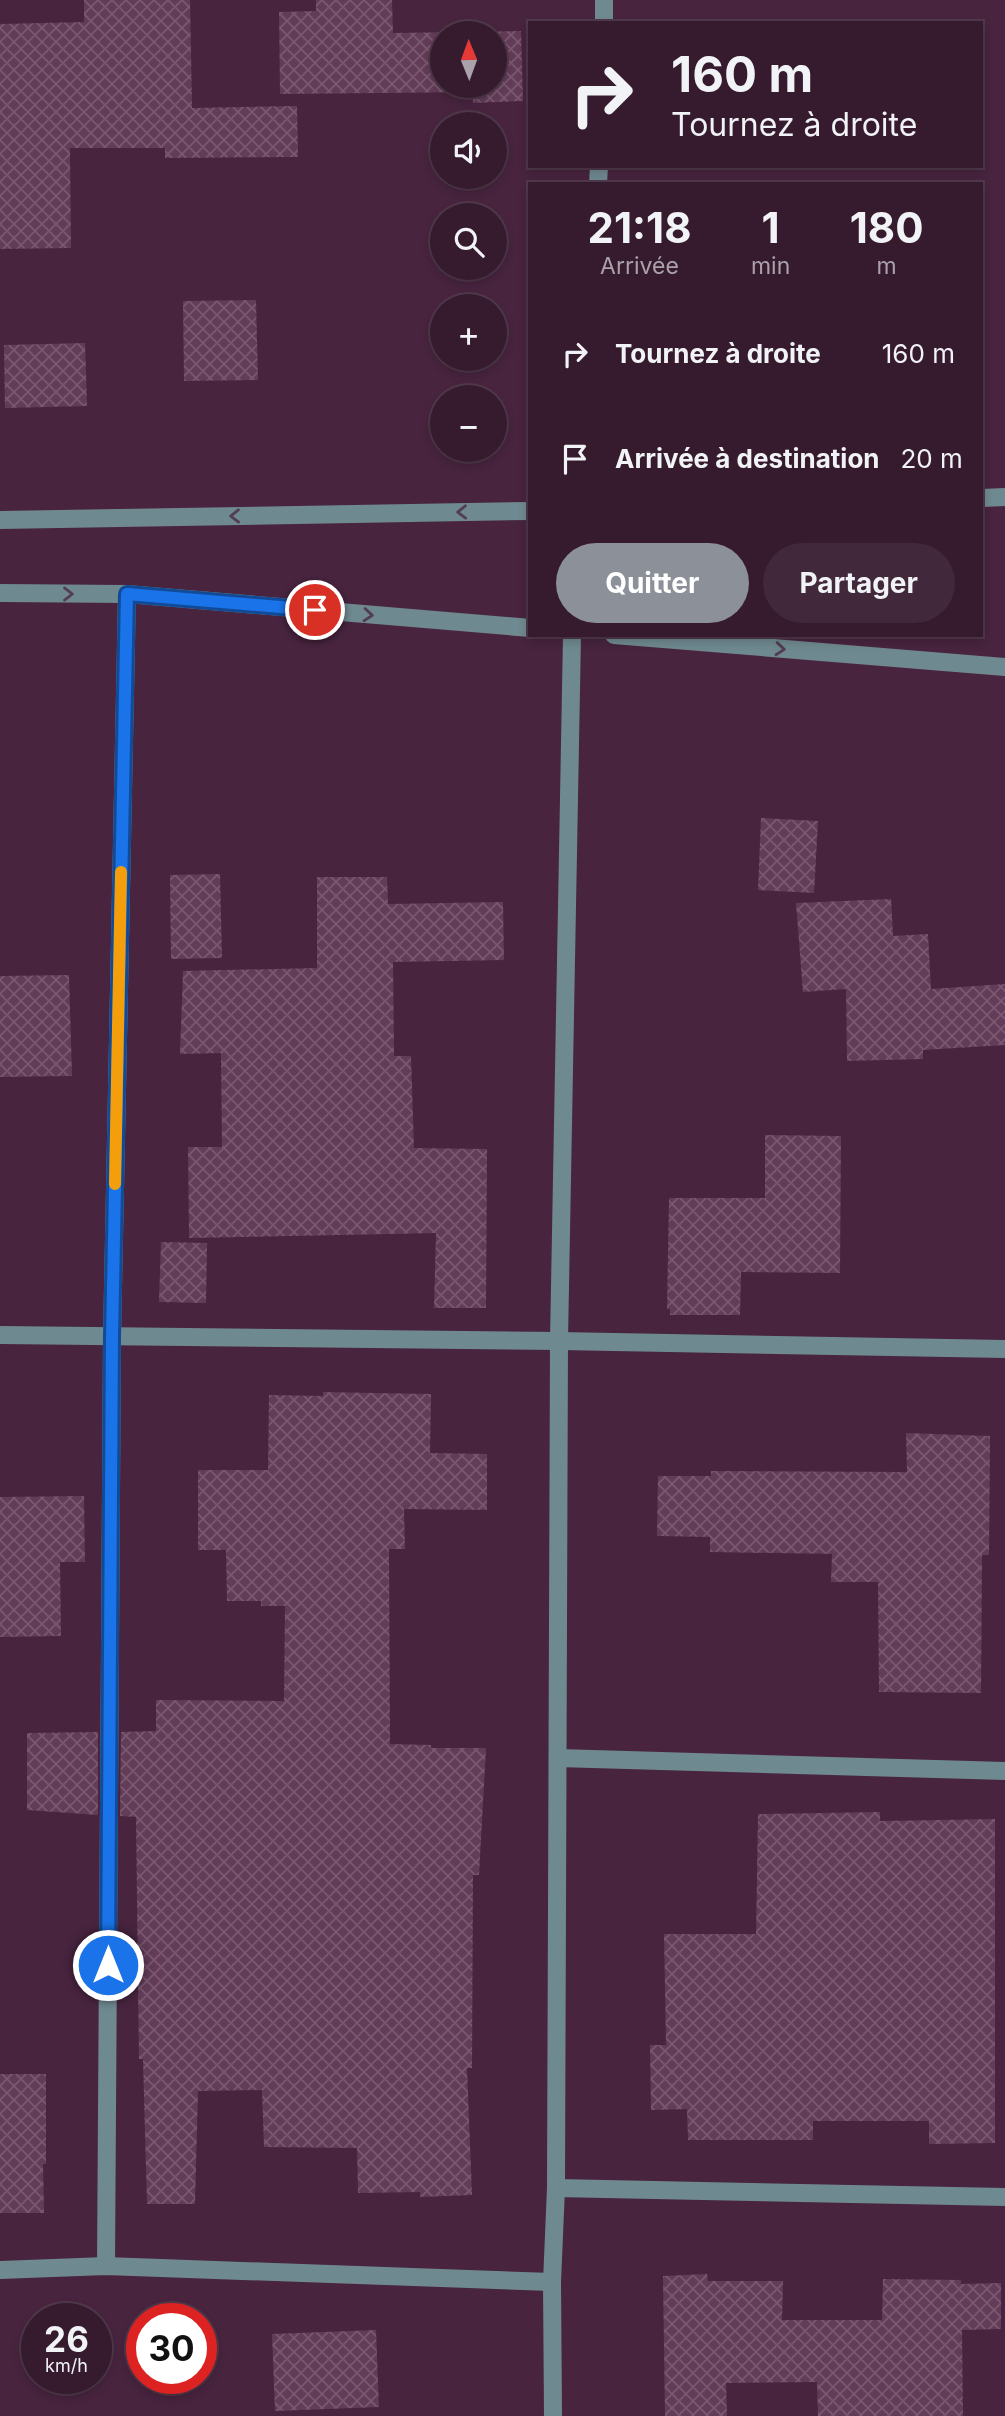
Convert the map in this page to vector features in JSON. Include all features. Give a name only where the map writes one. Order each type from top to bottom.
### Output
[{"type":"street","points":[[604,0],[604,21]]},
{"type":"street","points":[[983,498],[1005,497]]},
{"type":"street","points":[[0,520],[528,511]]},
{"type":"street","points":[[0,593],[127,594],[528,628]]},
{"type":"street","points":[[106,2266],[112,1337],[127,594]]},
{"type":"street","points":[[553,2416],[559,1341],[572,637]]},
{"type":"street","points":[[638,637],[1005,667]]},
{"type":"street","points":[[0,1335],[1005,1349]]},
{"type":"street","points":[[558,1758],[1005,1771]]},
{"type":"street","points":[[556,2188],[1005,2197]]},
{"type":"street","points":[[0,2270],[106,2266],[552,2282]]},
{"type":"building","points":[[84,0],[190,0],[192,108],[297,106],[298,157],[165,158],[165,148],[70,148],[71,248],[0,249],[0,24],[84,22]]},
{"type":"building","points":[[316,0],[392,0],[393,33],[430,32],[430,92],[280,94],[279,12],[316,11]]},
{"type":"building","points":[[508,31],[521,31],[523,101],[473,103],[473,98],[508,98]]},
{"type":"building","points":[[256,300],[258,380],[184,381],[183,301]]},
{"type":"building","points":[[85,343],[87,406],[5,408],[4,345]]},
{"type":"building","points":[[761,818],[818,821],[814,893],[758,890]]},
{"type":"building","points":[[220,874],[222,958],[171,959],[170,875]]},
{"type":"building","points":[[317,877],[387,877],[388,904],[503,902],[504,960],[393,962],[394,1056],[411,1056],[414,1148],[487,1149],[486,1308],[434,1308],[436,1233],[189,1238],[188,1147],[222,1147],[221,1053],[180,1054],[183,971],[317,968]]},
{"type":"building","points":[[891,899],[893,936],[928,934],[931,989],[1005,984],[1005,1045],[923,1050],[923,1059],[847,1061],[846,989],[803,992],[796,903]]},
{"type":"building","points":[[69,975],[72,1076],[0,1077],[0,976]]},
{"type":"building","points":[[765,1135],[841,1136],[840,1273],[741,1272],[740,1315],[670,1315],[670,1309],[667,1309],[669,1198],[765,1198]]},
{"type":"building","points":[[161,1242],[207,1243],[206,1303],[159,1302]]},
{"type":"building","points":[[323,1392],[431,1394],[430,1453],[487,1454],[487,1510],[404,1509],[405,1549],[389,1549],[390,1744],[431,1745],[431,1748],[486,1748],[479,1875],[473,1875],[472,2068],[467,2068],[472,2195],[420,2197],[420,2192],[358,2193],[357,2148],[264,2147],[262,2090],[198,2091],[195,2204],[147,2204],[143,2059],[139,2059],[136,1817],[120,1816],[121,1732],[156,1731],[156,1700],[284,1701],[285,1606],[261,1606],[261,1601],[227,1601],[226,1550],[198,1550],[198,1470],[268,1470],[269,1395],[323,1396]]},
{"type":"building","points":[[906,1433],[990,1436],[989,1555],[982,1555],[981,1693],[879,1692],[878,1582],[831,1582],[832,1554],[710,1552],[710,1537],[657,1536],[658,1476],[711,1476],[711,1471],[907,1472]]},
{"type":"building","points":[[84,1496],[85,1562],[60,1562],[61,1636],[0,1637],[0,1497]]},
{"type":"building","points":[[98,1732],[98,1815],[27,1810],[27,1733]]},
{"type":"building","points":[[880,1812],[880,1821],[995,1819],[995,2143],[929,2144],[929,2121],[813,2121],[813,2140],[688,2140],[687,2109],[651,2110],[650,2045],[666,2045],[664,1934],[756,1934],[758,1814]]},
{"type":"building","points":[[0,2074],[46,2074],[44,2213],[0,2213]]},
{"type":"building","points":[[707,2274],[708,2281],[783,2281],[782,2320],[882,2320],[883,2279],[961,2280],[961,2284],[1001,2283],[1001,2329],[962,2330],[963,2416],[818,2416],[817,2382],[726,2383],[727,2416],[665,2416],[663,2276]]},
{"type":"building","points":[[376,2330],[379,2407],[275,2411],[272,2334]]},
{"type":"slow traffic","points":[[115,1184],[121,872]]},
{"type":"route","points":[[108,1965],[112,1337],[127,594],[315,610]]}]
